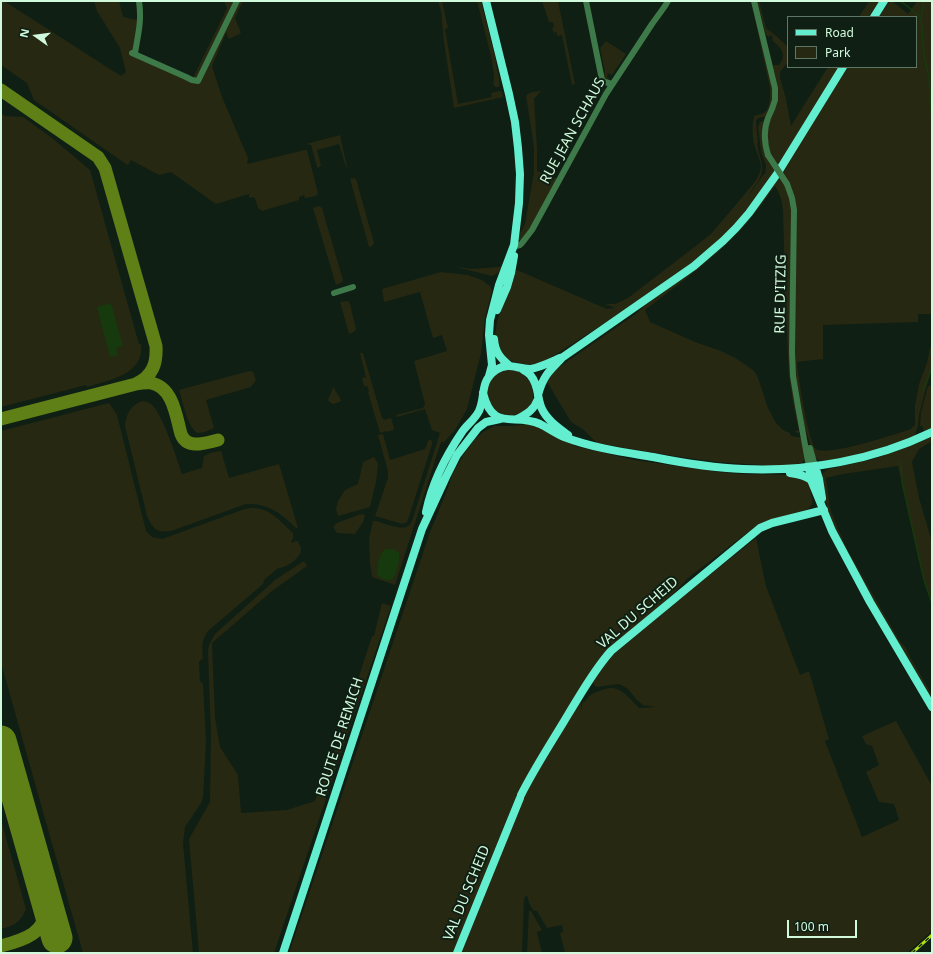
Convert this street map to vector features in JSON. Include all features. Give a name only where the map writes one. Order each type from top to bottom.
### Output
[{"type":"main road","points":[[486,1],[515,122],[520,174],[519,203],[514,245],[499,285],[490,320],[489,335],[492,366],[489,376],[484,384],[483,393],[487,407],[493,414],[500,418],[511,420],[518,419],[540,424],[563,437],[595,447],[719,468],[767,470],[800,474],[815,480]]},
{"type":"main road","points":[[875,16],[884,1]]},
{"type":"main road","points":[[518,419],[526,415],[536,406],[541,384],[545,376],[562,358],[694,266],[736,228],[749,213],[777,174],[842,68]]},
{"type":"main road","points":[[493,327],[497,309],[507,287],[511,273],[515,251],[514,245]]},
{"type":"main road","points":[[499,285],[502,291],[493,316],[494,344],[497,352],[510,366]]},
{"type":"main road","points":[[489,376],[496,370],[503,367],[510,366],[531,369],[562,358]]},
{"type":"main road","points":[[520,368],[532,376],[542,410],[547,417],[557,427],[577,441]]},
{"type":"main road","name":"ROUTE DE REMICH","points":[[283,953],[422,529],[428,501],[436,478],[462,432],[476,416],[481,404],[483,393]]},
{"type":"main road","name":"ROUTE DE REMICH","points":[[422,529],[457,455],[478,428],[486,422],[500,418]]},
{"type":"main road","points":[[767,470],[825,465],[847,461],[880,452],[921,438],[932,432]]},
{"type":"main road","points":[[815,480],[825,465]]},
{"type":"main road","points":[[812,466],[824,510],[832,531],[856,576],[932,707]]},
{"type":"main road","name":"VAL DU SCHEID","points":[[457,953],[521,797],[532,774],[601,662],[611,651],[760,528],[772,523],[824,510]]},
{"type":"street","points":[[139,1],[140,28],[133,53],[186,78],[198,81],[237,1]]},
{"type":"street","points":[[586,1],[602,80],[612,84]]},
{"type":"street","name":"RUE JEAN SCHAUS","points":[[652,24],[664,1]]},
{"type":"street","name":"RUE JEAN SCHAUS","points":[[514,245],[520,245],[532,230],[612,84],[668,1]]},
{"type":"street","name":"RUE D'ITZIG","points":[[754,1],[775,88],[775,98],[764,132],[765,145],[768,155],[786,184],[792,198],[794,210],[792,352],[798,406],[807,452],[812,466]]},
{"type":"street","points":[[334,293],[353,287]]},
{"type":"street","name":"RUE D'ITZIG","points":[[798,406],[812,466]]},
{"type":"street","points":[[798,468],[805,461],[807,452]]},
{"type":"green space","points":[[1,1],[4,1],[121,76],[126,72],[120,48],[97,11],[94,1],[119,1],[123,17],[137,20],[137,1],[139,12],[135,53],[191,82],[227,8],[224,1],[243,1],[235,18],[241,33],[229,39],[226,33],[212,66],[222,97],[248,158],[247,164],[307,150],[318,193],[316,196],[305,198],[304,195],[299,197],[299,200],[262,211],[258,208],[255,198],[249,198],[249,194],[216,204],[171,172],[159,175],[131,160],[128,165],[126,164],[34,100],[27,83],[1,65]]},
{"type":"green space","points":[[438,1],[442,1],[448,28],[445,29],[458,104],[492,97],[491,93],[500,91],[502,92],[503,97],[454,108],[441,11]]},
{"type":"green space","points":[[477,1],[481,1],[496,60],[499,87],[495,87],[493,84],[494,75],[491,56]]},
{"type":"green space","points":[[542,1],[558,1],[575,84],[572,85],[562,35],[557,36],[557,32],[554,33],[552,28],[554,27],[553,22],[549,22]]},
{"type":"green space","points":[[751,1],[770,74],[773,95],[772,103],[766,117],[758,118],[756,122],[757,143],[762,162],[762,173],[757,183],[765,174],[766,165],[761,152],[758,127],[760,122],[764,121],[763,147],[767,158],[774,169],[766,132],[778,96],[777,83],[773,67],[774,65],[779,65],[782,61],[783,54],[778,45],[772,40],[773,38],[771,35],[769,37],[766,35],[757,1],[759,1],[766,28],[787,47],[787,63],[780,72],[780,78],[791,126],[827,68],[839,68],[759,194],[750,207],[715,244],[694,262],[625,310],[540,363],[528,365],[514,362],[505,358],[499,351],[495,335],[497,322],[514,271],[517,270],[607,309],[615,308],[605,304],[615,304],[628,298],[711,234],[754,183],[761,168],[753,140],[753,120],[754,116],[766,111],[770,101],[770,88]]},
{"type":"green space","points":[[869,1],[881,1],[872,16],[860,16]]},
{"type":"green space","points":[[889,1],[892,1],[908,14],[917,1],[932,1],[932,314],[918,314],[918,322],[823,325],[823,359],[797,362],[804,408],[813,444],[816,449],[823,451],[833,450],[862,444],[911,429],[915,425],[915,406],[919,384],[927,363],[930,348],[932,348],[932,369],[914,437],[854,456],[822,461],[817,459],[814,455],[799,411],[803,430],[798,433],[794,432],[799,430],[789,376],[783,210],[780,197],[775,186],[754,215],[729,242],[694,272],[645,310],[650,322],[695,342],[721,351],[737,359],[753,370],[757,375],[768,408],[776,423],[783,430],[790,433],[791,436],[804,438],[804,460],[797,464],[776,466],[719,462],[597,443],[584,430],[571,422],[546,380],[549,374],[637,313],[644,306],[713,254],[775,181],[847,68],[917,68],[917,16],[880,16]]},
{"type":"green space","points":[[606,41],[626,54],[612,75],[608,73],[607,77],[610,79],[607,80],[604,78],[605,72],[600,48]]},
{"type":"green space","points":[[541,91],[534,99],[537,171],[558,179],[536,219],[521,241],[517,239],[525,224],[534,172],[534,149],[526,97],[530,93]]},
{"type":"green space","points":[[1,113],[5,116],[23,117],[52,138],[90,170],[139,344],[141,344],[141,354],[132,369],[106,382],[87,387],[86,385],[1,407]]},
{"type":"green space","points":[[340,135],[347,167],[339,144],[317,150],[321,166],[318,168],[311,145],[306,144]]},
{"type":"green space","points":[[350,179],[356,179],[374,243],[369,247]]},
{"type":"green space","points":[[319,206],[322,208],[343,280],[336,285],[313,208]]},
{"type":"green space","points":[[452,266],[471,269],[502,266],[501,270],[492,276]]},
{"type":"green space","points":[[441,272],[468,275],[482,280],[490,286],[492,291],[485,318],[481,353],[467,409],[455,430],[444,442],[441,442],[395,585],[372,577],[369,538],[373,521],[402,528],[409,526],[412,521],[440,433],[432,430],[425,409],[397,417],[396,415],[423,408],[425,404],[414,361],[447,351],[442,335],[433,338],[420,292],[384,302],[382,289]]},
{"type":"green space","points":[[347,301],[350,304],[356,329],[354,332],[349,334],[340,302]]},
{"type":"green space","points":[[360,353],[363,353],[382,418],[384,420],[391,418],[394,428],[393,430],[380,433],[368,392],[369,391],[367,386],[364,386],[362,378],[366,377]]},
{"type":"green space","points":[[505,370],[521,372],[530,382],[533,392],[533,402],[527,410],[518,414],[507,416],[498,415],[486,397],[488,387],[493,377]]},
{"type":"green space","points":[[249,371],[253,372],[256,380],[251,387],[206,400],[214,428],[201,433],[195,431],[189,421],[179,390]]},
{"type":"green space","points":[[928,386],[932,386],[932,429],[926,432],[922,426],[920,426],[921,413]]},
{"type":"green space","points":[[334,387],[341,400],[340,402],[333,404],[328,400]]},
{"type":"green space","points":[[142,401],[151,404],[160,416],[169,436],[182,474],[202,468],[204,456],[221,451],[229,478],[279,464],[298,528],[274,510],[254,504],[246,504],[171,531],[158,531],[153,527],[147,516],[125,426],[130,410]]},
{"type":"green space","points":[[109,403],[117,415],[146,531],[152,537],[162,539],[243,510],[258,508],[275,516],[293,533],[291,542],[298,541],[301,549],[296,559],[285,567],[278,568],[264,580],[263,584],[208,631],[203,641],[203,658],[199,662],[200,681],[203,684],[206,743],[203,797],[201,803],[185,827],[183,843],[193,953],[83,953],[1,663],[1,431]]},
{"type":"green space","points":[[534,425],[575,446],[634,460],[719,472],[796,475],[807,480],[812,489],[810,490],[812,505],[808,509],[764,522],[747,533],[688,578],[675,592],[599,659],[517,794],[453,953],[289,953],[430,532],[453,473],[466,451],[475,439],[483,432],[494,426]]},
{"type":"green space","points":[[383,434],[390,460],[425,449],[429,439],[432,441],[408,520],[402,524],[375,516],[388,478],[388,471],[378,435]]},
{"type":"green space","points":[[932,436],[932,441],[919,449],[912,462],[919,498],[932,542],[932,603],[924,580],[898,466],[826,478],[830,508],[848,551],[899,640],[906,648],[932,695],[932,703],[897,644],[835,532],[828,511],[821,477],[828,469],[874,459]]},
{"type":"green space","points":[[374,457],[378,464],[376,482],[370,507],[338,516],[336,509],[338,501],[345,490],[358,484],[363,462]]},
{"type":"green space","points":[[361,514],[365,515],[363,522],[355,534],[337,533],[333,527],[337,523]]},
{"type":"green space","points":[[756,538],[766,586],[800,675],[809,671],[829,739],[825,741],[862,837],[899,820],[894,804],[879,802],[866,772],[879,765],[872,746],[866,744],[862,736],[896,721],[932,786],[932,931],[907,953],[565,953],[560,933],[563,932],[562,925],[547,928],[537,911],[533,910],[527,895],[524,899],[522,953],[460,953],[525,791],[581,700],[581,710],[583,701],[585,702],[587,698],[605,689],[611,688],[621,691],[639,708],[655,707],[643,705],[627,688],[619,684],[597,687],[592,681],[614,651]]},
{"type":"green space","points":[[304,561],[307,566],[272,591],[212,643],[215,718],[220,747],[238,775],[241,813],[287,810],[315,801],[337,744],[372,636],[374,636],[382,603],[391,606],[274,953],[199,953],[189,839],[210,802],[211,734],[209,645],[215,634],[275,580]]},
{"type":"green space","points":[[1,820],[26,909],[22,917],[16,923],[1,929]]},
{"type":"green space","points":[[529,911],[531,911],[542,930],[537,932],[542,953],[527,953]]},
{"type":"shaded area","points":[[111,303],[123,346],[116,348],[118,355],[110,357],[97,307]]},
{"type":"shaded area","points":[[385,549],[393,549],[399,553],[398,568],[391,580],[383,579],[377,575],[380,557]]},
{"type":"waterway","points":[[900,1],[921,18],[924,55],[929,77],[932,122]]},
{"type":"waterway","points":[[921,18],[924,1]]},
{"type":"waterway","points":[[923,391],[932,367]]},
{"type":"waterway","points":[[901,462],[902,482],[924,580],[932,603]]},
{"type":"taxiway","points":[[1,90],[98,157],[105,168],[156,346],[156,358],[153,368],[142,381],[136,384],[1,419]]},
{"type":"taxiway","points":[[136,384],[151,383],[164,390],[172,403],[181,434],[187,442],[192,444],[202,444],[218,440]]},
{"type":"taxiway","points":[[1,946],[26,938],[39,928],[46,914],[46,904],[42,885]]},
{"type":"runway","points":[[1,741],[57,938]]},
{"type":"railway","points":[[912,953],[932,935]]}]
